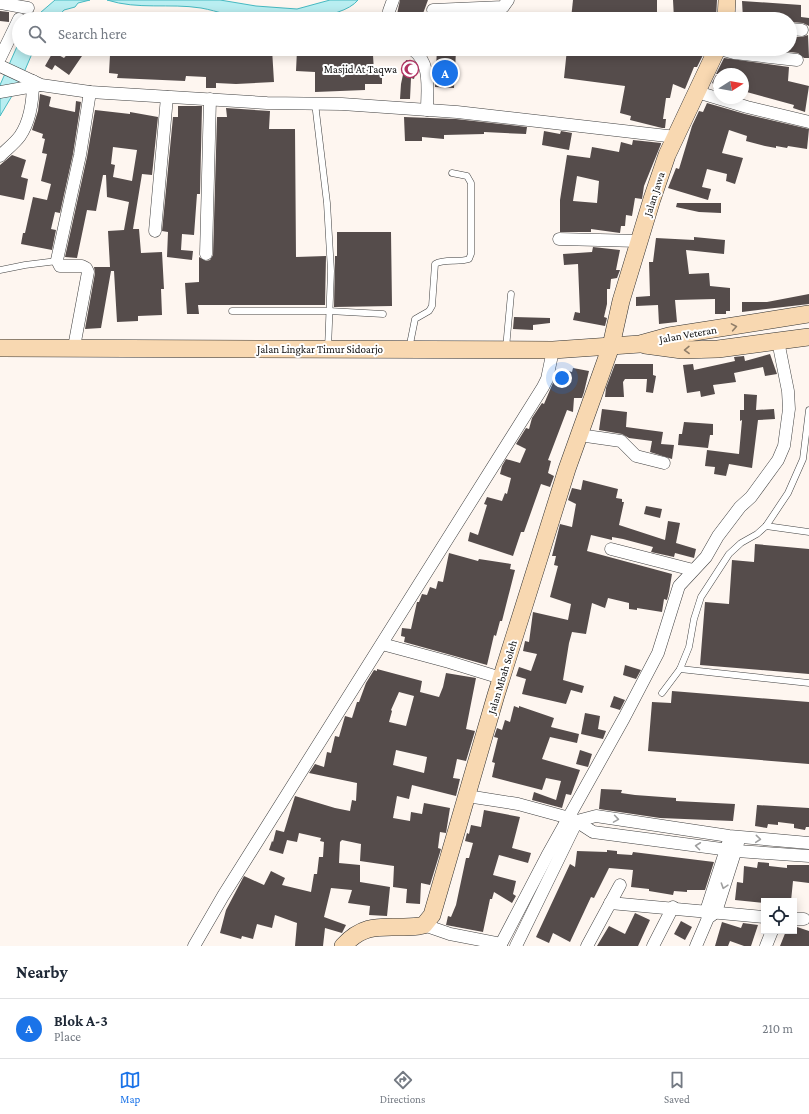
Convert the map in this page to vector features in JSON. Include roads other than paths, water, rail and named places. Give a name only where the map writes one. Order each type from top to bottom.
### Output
[{"type":"street","points":[[389,12],[393,0]]},
{"type":"street","points":[[434,10],[462,4],[503,8],[508,0]]},
{"type":"street","points":[[726,12],[727,0]]},
{"type":"street","points":[[0,3],[31,4]]},
{"type":"street","points":[[25,12],[31,4]]},
{"type":"street","points":[[797,30],[802,30]]},
{"type":"street","points":[[12,38],[2,64],[33,84]]},
{"type":"street","points":[[420,56],[423,61],[427,79],[427,110]]},
{"type":"street","name":"Jalan Jawa","points":[[611,346],[621,301],[671,147],[715,56]]},
{"type":"street","points":[[761,56],[797,60]]},
{"type":"street","points":[[0,156],[20,136],[24,128],[32,105],[33,84]]},
{"type":"street","points":[[0,92],[33,84],[90,92],[267,103],[315,103],[427,110],[671,147]]},
{"type":"street","points":[[74,347],[88,272],[84,266],[60,266],[57,261],[80,155],[90,92]]},
{"type":"street","points":[[697,92],[747,107],[809,122]]},
{"type":"street","points":[[155,231],[167,97]]},
{"type":"street","points":[[206,254],[210,99]]},
{"type":"street","points":[[559,239],[639,242]]},
{"type":"street","name":"Jalan Veteran","points":[[640,344],[669,336],[809,314]]},
{"type":"street","name":"Jalan Veteran","points":[[640,344],[682,350],[718,349],[809,337]]},
{"type":"street","points":[[516,946],[573,820],[655,660],[663,640],[679,586],[706,556],[718,536],[778,460],[784,446],[789,403],[778,341]]},
{"type":"street","name":"Jalan Lingkar Timur Sidoarjo","points":[[0,348],[74,347],[553,350],[640,344]]},
{"type":"street","name":"Jalan Mbah Soleh","points":[[424,925],[432,915],[502,678],[579,435],[611,346]]},
{"type":"street","points":[[194,946],[223,896],[543,387],[553,350]]},
{"type":"street","points":[[579,435],[621,441],[636,456],[664,463]]},
{"type":"street","points":[[611,549],[692,570]]},
{"type":"street","points":[[382,644],[502,678]]},
{"type":"street","points":[[468,796],[518,804],[573,820],[593,832],[732,850],[809,856]]},
{"type":"street","points":[[343,946],[351,937],[366,928],[385,926],[411,927],[424,925],[442,932],[500,945],[573,820],[596,816],[735,837],[809,843]]},
{"type":"street","points":[[696,946],[710,914],[735,837]]},
{"type":"street","points":[[587,946],[620,885]]},
{"type":"street","points":[[610,903],[673,907],[710,914],[761,917]]},
{"type":"street","points":[[653,946],[673,907]]},
{"type":"street","points":[[766,946],[771,934]]},
{"type":"lane","points":[[315,103],[327,203],[331,271],[328,348]]},
{"type":"lane","points":[[408,349],[415,319],[429,311],[432,306],[435,264],[440,261],[463,261],[468,259],[471,254],[471,182],[466,176],[452,173]]},
{"type":"lane","points":[[0,270],[25,264],[57,261]]},
{"type":"lane","points":[[506,349],[511,294]]},
{"type":"lane","points":[[232,311],[329,310],[383,314]]},
{"type":"lane","points":[[662,693],[680,669],[689,647],[694,619],[701,597],[729,554],[741,543],[757,534],[766,526],[788,493],[803,459],[809,410]]},
{"type":"lane","points":[[766,526],[809,532]]},
{"type":"lane","points":[[680,669],[809,683]]},
{"type":"water","points":[[55,0],[90,0],[78,3],[75,7],[64,10],[62,12],[41,12]]},
{"type":"water","points":[[107,0],[220,0],[256,6],[297,9],[330,0],[358,0],[350,7],[338,12],[218,12],[201,8],[142,6]]},
{"type":"water","points":[[13,56],[31,56],[19,84],[0,116],[0,85]]},
{"type":"place","name":"Masjid At Taqwa","points":[[410,69]]},
{"type":"place","name":"Blok A-3","points":[[445,73]]}]
